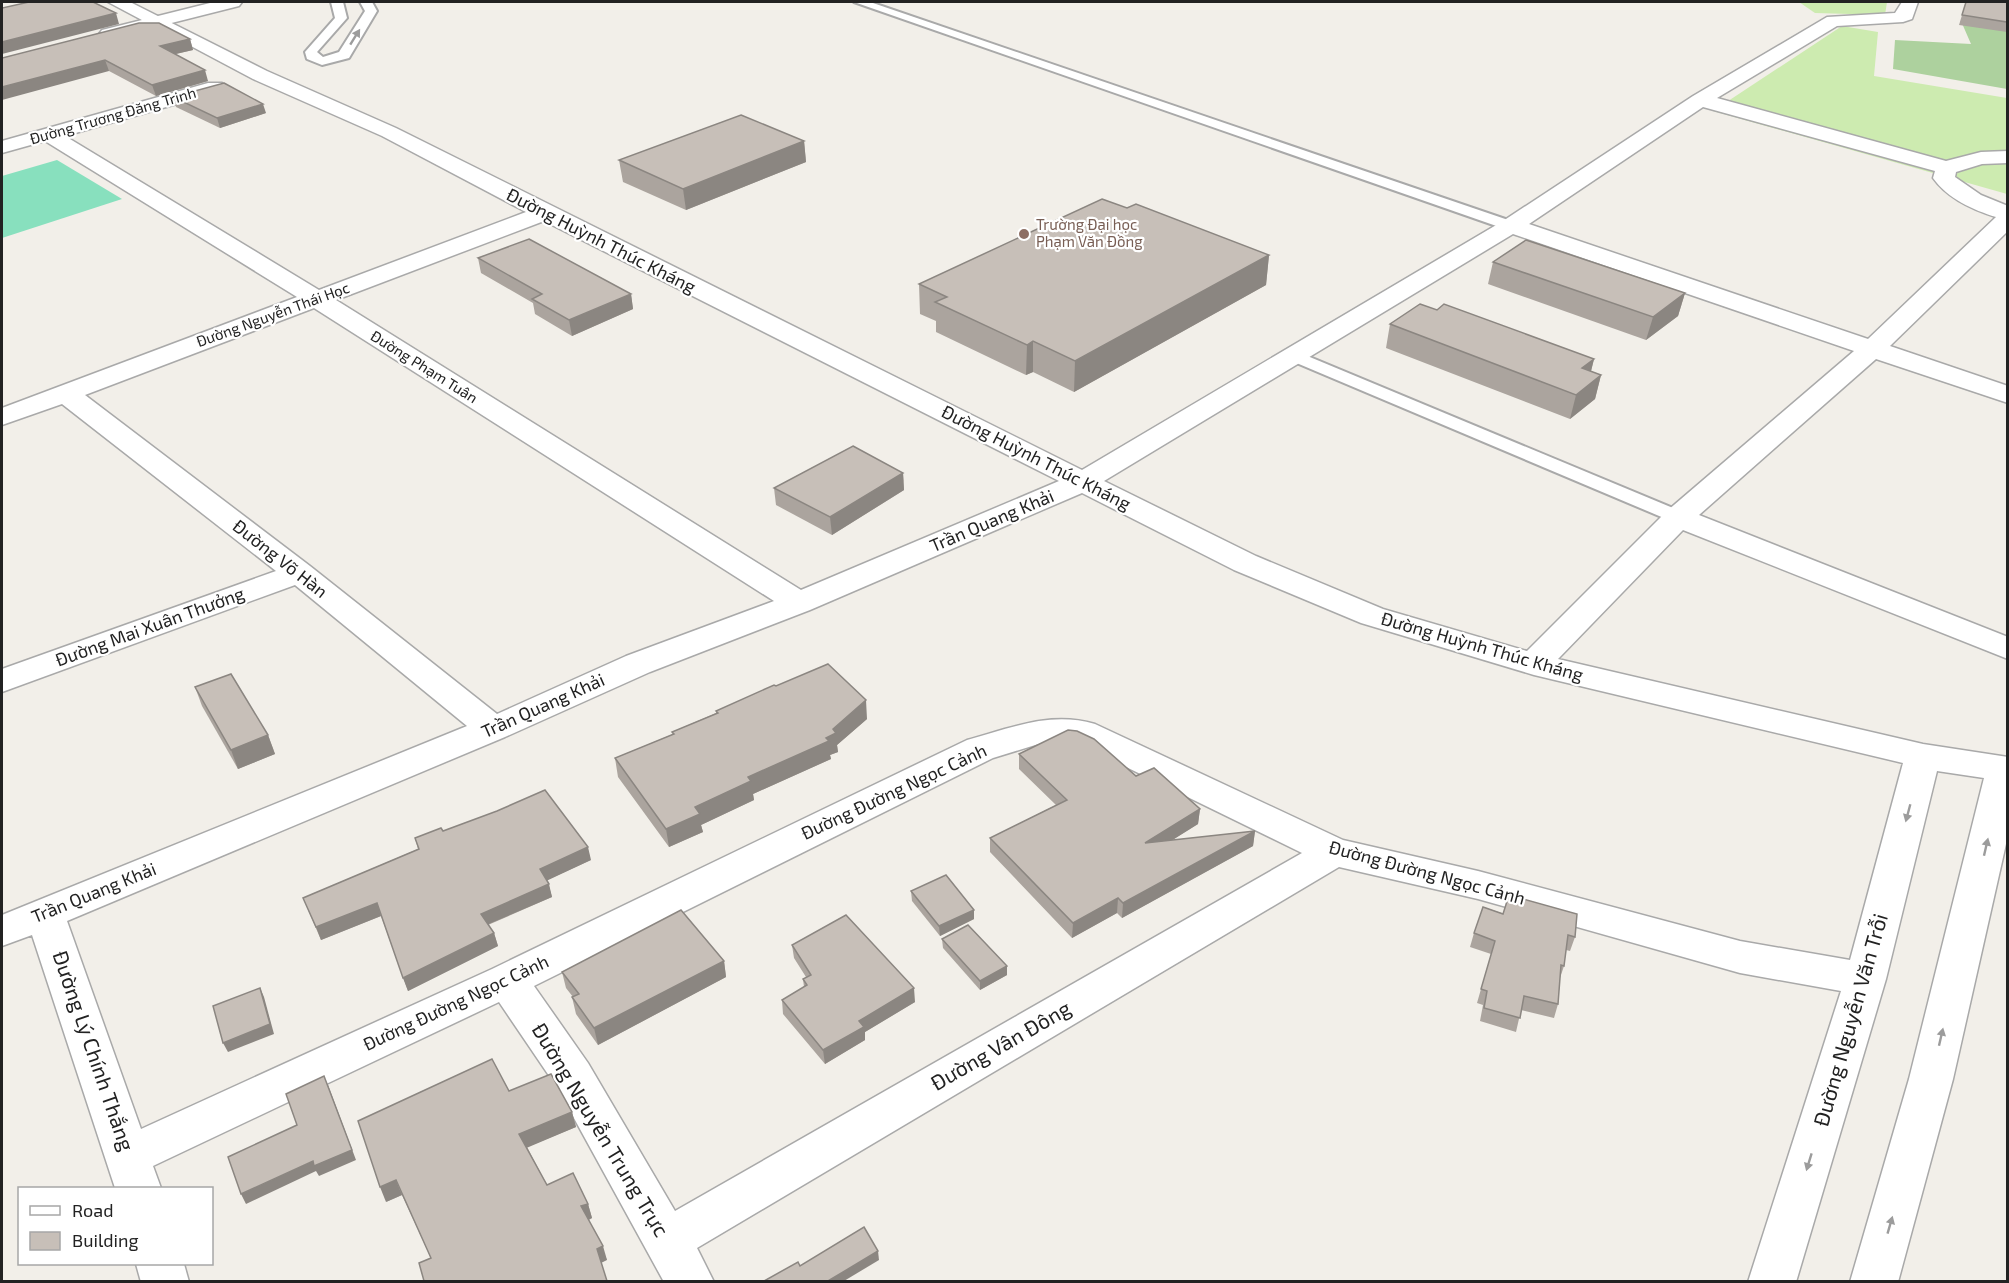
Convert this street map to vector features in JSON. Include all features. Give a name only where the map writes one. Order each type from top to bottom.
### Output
[{"type":"street","name":"Đường Huỳnh Thúc Kháng","points":[[117,2],[260,75],[389,132],[545,213],[1245,563],[1372,616],[1534,664],[1923,756],[2006,770]]},
{"type":"street","points":[[90,39],[233,2]]},
{"type":"street","name":"Trần Quang Khải","points":[[2,931],[493,729],[638,664],[799,603],[1084,482],[1511,226],[1700,100],[1833,21],[1898,18],[1906,15],[1910,2]]},
{"type":"street","name":"Đường Trương Đăng Trinh","points":[[2,147],[260,75]]},
{"type":"street","points":[[1700,100],[1946,168],[1981,158],[2007,157]]},
{"type":"street","name":"Đường Phạm Tuân","points":[[47,134],[317,299],[799,603]]},
{"type":"street","points":[[1534,664],[1678,517],[1871,350],[2007,216],[1956,191],[1944,178],[1946,168]]},
{"type":"street","name":"Đường Nguyễn Thái Học","points":[[2,417],[545,213]]},
{"type":"street","points":[[1511,226],[2007,395]]},
{"type":"street","name":"Đường Võ Hàn","points":[[65,393],[299,573],[493,729]]},
{"type":"street","points":[[1678,517],[2007,649]]},
{"type":"street","name":"Đường Mai Xuân Thưởng","points":[[2,681],[299,573]]},
{"type":"street","name":"Đường Đường Ngọc Cảnh","points":[[134,1172],[507,980],[980,748],[1044,730],[1083,732],[1334,852],[1478,885],[1740,957],[1865,979]]},
{"type":"street","name":"Đường Nguyễn Văn Trỗi","points":[[1772,1281],[1865,979],[1923,756]]},
{"type":"street","points":[[1874,1281],[1931,1079],[2006,770]]},
{"type":"street","name":"Đường Vân Đông","points":[[667,1241],[1334,852]]},
{"type":"street","name":"Đường Lý Chính Thắng","points":[[45,914],[82,1027],[134,1172]]},
{"type":"street","name":"Đường Nguyễn Trung Trực","points":[[507,980],[573,1076],[690,1281]]},
{"type":"street","points":[[161,1265],[165,1281]]},
{"type":"lane","points":[[337,2],[341,18],[311,52],[312,56],[322,61],[344,55],[371,10],[366,2]]},
{"type":"lane","points":[[860,2],[1511,226]]},
{"type":"lane","points":[[1293,356],[1678,517]]},
{"type":"green space","points":[[1799,2],[1887,2],[1885,15],[1815,13]]},
{"type":"green space","points":[[1961,21],[2007,28],[2007,89],[1893,69],[1895,40],[1971,44]]},
{"type":"green space","points":[[1842,26],[1878,32],[1874,76],[2007,98],[2007,194],[1713,111]]},
{"type":"green space","points":[[57,160],[122,199],[2,238],[2,176]]},
{"type":"building","points":[[29,2],[93,2],[116,13],[2,42],[2,8]]},
{"type":"building","points":[[1966,2],[2007,2],[2007,22],[1962,15]]},
{"type":"building","points":[[139,23],[159,23],[190,39],[160,46],[205,70],[152,85],[105,60],[2,87],[2,58]]},
{"type":"building","points":[[224,83],[263,104],[217,118],[173,97]]},
{"type":"building","points":[[741,115],[804,141],[683,189],[619,160]]},
{"type":"building","points":[[1102,199],[1127,208],[1136,204],[1269,255],[1075,361],[1033,341],[1027,345],[935,302],[947,297],[919,284]]},
{"type":"building","points":[[529,239],[631,294],[569,320],[532,299],[542,294],[478,258]]},
{"type":"building","points":[[1526,240],[1685,293],[1653,317],[1493,262]]},
{"type":"building","points":[[1420,304],[1437,310],[1444,304],[1594,359],[1582,368],[1601,375],[1576,395],[1390,324]]},
{"type":"building","points":[[853,446],[903,473],[830,517],[774,488]]},
{"type":"building","points":[[828,664],[866,700],[833,729],[836,733],[826,738],[829,741],[748,777],[751,781],[695,807],[700,814],[666,829],[615,758],[674,734],[672,732],[718,713],[716,711],[774,685]]},
{"type":"building","points":[[231,674],[268,735],[231,750],[195,687]]},
{"type":"building","points":[[1068,730],[1077,731],[1094,739],[1136,776],[1154,768],[1200,809],[1145,843],[1255,831],[1123,903],[1118,898],[1073,923],[990,838],[1067,800],[1019,754]]},
{"type":"building","points":[[545,790],[588,847],[540,869],[549,884],[481,914],[494,933],[403,978],[377,903],[316,927],[303,898],[419,849],[415,838],[441,828],[443,831]]},
{"type":"building","points":[[946,875],[974,910],[939,926],[911,891]]},
{"type":"building","points":[[1509,895],[1577,914],[1575,937],[1568,935],[1564,966],[1561,965],[1558,1004],[1524,996],[1520,1018],[1484,1008],[1487,991],[1481,989],[1495,941],[1474,933],[1483,907],[1503,914]]},
{"type":"building","points":[[681,910],[724,961],[594,1028],[572,997],[579,994],[562,972]]},
{"type":"building","points":[[846,915],[914,988],[859,1021],[864,1027],[823,1050],[782,1000],[807,985],[803,979],[811,975],[792,945]]},
{"type":"building","points":[[968,925],[1007,966],[980,981],[942,939]]},
{"type":"building","points":[[260,988],[270,1024],[223,1043],[213,1006]]},
{"type":"building","points":[[492,1059],[509,1091],[551,1074],[572,1112],[519,1134],[547,1185],[573,1173],[588,1204],[581,1206],[603,1246],[597,1249],[607,1281],[424,1281],[419,1263],[431,1258],[396,1180],[380,1187],[358,1121]]},
{"type":"building","points":[[324,1076],[352,1150],[314,1166],[313,1161],[241,1194],[228,1157],[297,1125],[286,1094]]},
{"type":"building","points":[[864,1227],[878,1251],[828,1281],[764,1281],[798,1262],[800,1266]]},
{"type":"place","name":"Trường Đại học Phạm Văn Đồng","points":[[1024,234]]}]
